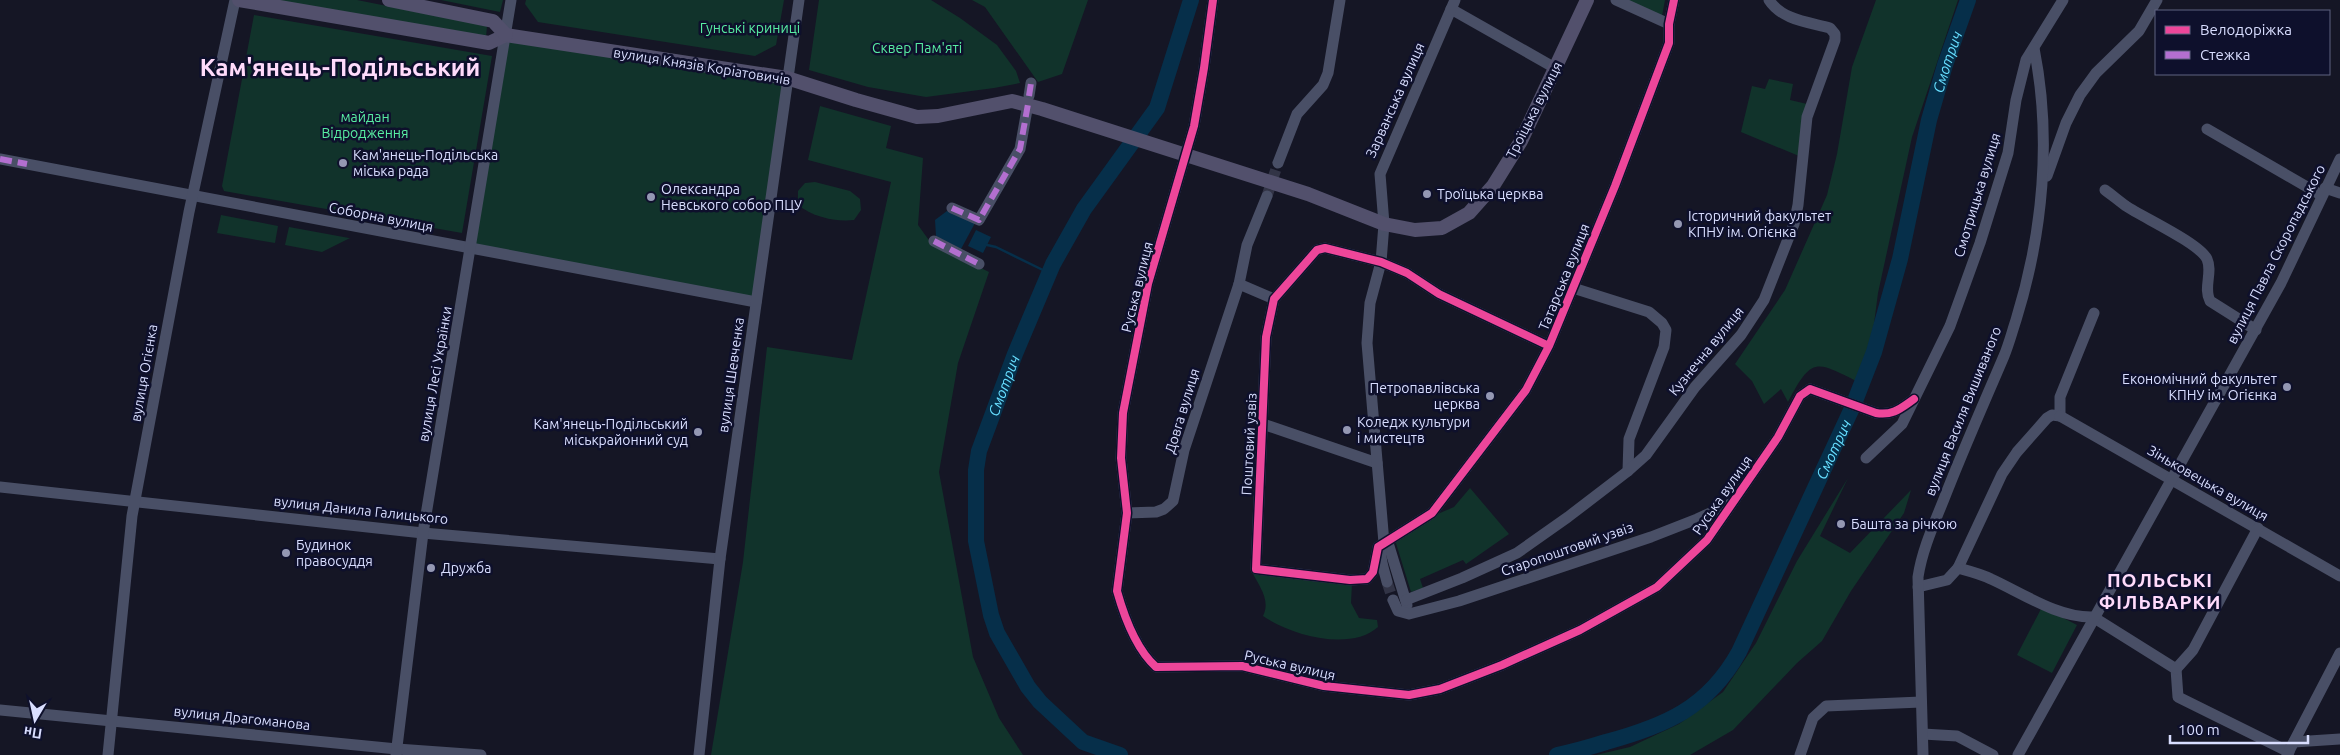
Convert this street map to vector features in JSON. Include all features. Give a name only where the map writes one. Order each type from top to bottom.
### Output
[{"type":"main road","name":"вулиця Князів Коріатовичів","points":[[239,0],[489,43],[506,35],[787,78],[856,100],[917,116],[938,116],[1012,101],[1029,100],[1042,109],[1287,187]]},
{"type":"main road","points":[[389,0],[493,21],[506,35]]},
{"type":"main road","name":"Троїцька вулиця","points":[[1287,187],[1384,224],[1415,230],[1442,228],[1469,213],[1493,186],[1520,142],[1587,0]]},
{"type":"street","name":"вулиця Огієнка","points":[[108,755],[134,500],[235,0]]},
{"type":"street","name":"вулиця Лесі Українки","points":[[396,752],[423,533],[511,0]]},
{"type":"street","name":"вулиця Шевченка","points":[[699,755],[720,559],[799,0]]},
{"type":"street","name":"Руська вулиця","points":[[1213,0],[1194,126],[1148,284],[1123,413],[1121,458],[1128,513],[1117,591],[1120,603],[1145,657],[1156,667],[1242,666],[1324,686],[1409,696],[1424,694],[1456,684],[1543,647],[1657,587],[1707,540],[1778,437],[1800,396],[1810,389],[1886,415],[1896,412],[1914,398]]},
{"type":"street","points":[[1278,163],[1295,119],[1323,84],[1328,73],[1340,0]]},
{"type":"street","points":[[1616,0],[1669,24]]},
{"type":"street","name":"Татарська вулиця","points":[[1384,544],[1432,512],[1526,390],[1549,346],[1615,186],[1669,43],[1669,24],[1674,0]]},
{"type":"street","name":"Кузнечна вулиця","points":[[1406,600],[1462,578],[1517,553],[1628,471],[1646,455],[1695,387],[1729,351],[1752,320],[1769,290],[1794,224],[1798,205],[1807,118],[1835,40],[1835,34],[1830,28],[1784,15],[1775,9],[1769,0]]},
{"type":"street","name":"Смотрицька вулиця","points":[[1866,458],[1902,424],[1950,326],[1980,243],[2008,153],[2021,76],[2034,48],[2063,0]]},
{"type":"street","points":[[2041,192],[2063,131],[2080,95],[2096,73],[2139,31],[2157,0]]},
{"type":"street","points":[[1453,5],[1555,68]]},
{"type":"street","name":"Зарванська вулиця","points":[[1387,582],[1381,549],[1384,544],[1367,343],[1370,304],[1381,262],[1384,224],[1380,174],[1453,5]]},
{"type":"street","name":"вулиця Василя Вишиваного","points":[[1923,755],[1918,587],[1920,565],[1970,432],[2006,353],[2030,273],[2041,192],[2045,144],[2040,107],[2041,88],[2034,48]]},
{"type":"street","points":[[952,208],[979,220],[1020,149],[1031,83]]},
{"type":"street","points":[[2207,129],[2323,191],[2340,193]]},
{"type":"street","name":"вулиця Павла Скоропадського","points":[[2018,755],[2093,617],[2256,330],[2281,283],[2340,158]]},
{"type":"street","name":"Соборна вулиця","points":[[0,159],[756,302]]},
{"type":"street","points":[[2104,190],[2126,206],[2192,244],[2204,255],[2208,265],[2207,288],[2210,301],[2256,330]]},
{"type":"street","name":"Довга вулиця","points":[[1128,513],[1164,510],[1173,501],[1184,450],[1239,284],[1247,245],[1267,196]]},
{"type":"street","points":[[934,241],[979,264]]},
{"type":"street","name":"Поштовий узвіз","points":[[1381,262],[1325,248],[1317,250],[1274,299],[1266,337],[1256,569],[1350,580],[1367,579],[1373,572],[1375,550],[1384,544]]},
{"type":"street","points":[[1381,262],[1407,273],[1439,294],[1549,346]]},
{"type":"street","points":[[1239,284],[1274,299]]},
{"type":"street","points":[[1573,288],[1649,312],[1662,323],[1666,330],[1664,347],[1629,439],[1628,471]]},
{"type":"street","points":[[1918,587],[1947,580],[1958,568],[2010,460],[2047,418],[2060,416],[2060,396],[2094,313]]},
{"type":"street","name":"Зіньковецька вулиця","points":[[2060,416],[2340,576]]},
{"type":"street","points":[[1263,424],[1376,463]]},
{"type":"street","name":"вулиця Данила Галицького","points":[[0,487],[134,500],[423,533],[720,559]]},
{"type":"street","name":"Старопоштовий узвіз","points":[[1409,614],[1459,602],[1651,537],[1731,503]]},
{"type":"street","points":[[2258,528],[2193,650],[2176,669],[2178,697],[2290,750],[2340,739]]},
{"type":"street","points":[[1384,544],[1389,546],[1393,556],[1409,614],[1398,611],[1393,600]]},
{"type":"street","points":[[1958,568],[1993,580],[2037,603],[2085,617],[2093,617],[2176,669]]},
{"type":"street","points":[[2290,750],[2340,653]]},
{"type":"street","points":[[1800,755],[1813,718],[1826,706],[1921,702]]},
{"type":"street","name":"вулиця Драгоманова","points":[[0,710],[111,720],[396,752],[481,755]]},
{"type":"street","points":[[1923,734],[1957,736],[1993,755]]},
{"type":"green space","points":[[269,0],[357,0],[487,26],[486,37]]},
{"type":"green space","points":[[441,0],[503,0],[500,12]]},
{"type":"green space","name":"Гунські криниці","points":[[526,0],[784,0],[776,45],[755,56],[538,22],[525,4]]},
{"type":"green space","name":"Сквер Пам'яті","points":[[819,0],[931,0],[997,45],[1016,71],[1020,83],[926,97],[868,87],[809,70]]},
{"type":"green space","points":[[972,0],[1088,0],[1062,74],[1038,82],[985,7]]},
{"type":"green space","points":[[1623,0],[1665,0],[1662,16]]},
{"type":"green space","points":[[1876,0],[1958,0],[1912,137],[1878,293],[1871,347],[1858,382],[1833,370],[1816,367],[1803,377],[1788,402],[1781,389],[1764,404],[1752,381],[1735,364],[1785,290],[1827,195],[1837,154],[1852,67]]},
{"type":"green space","name":"майдан Відродження","points":[[254,15],[492,56],[462,233],[224,191],[222,186]]},
{"type":"green space","points":[[506,35],[787,78],[756,302],[471,248]]},
{"type":"green space","points":[[1769,79],[1793,84],[1790,100],[1807,104],[1799,156],[1741,132],[1752,86],[1765,89]]},
{"type":"green space","points":[[820,106],[891,126],[886,148],[923,158],[918,225],[931,243],[989,272],[958,363],[939,472],[973,657],[999,718],[1023,755],[711,755],[743,562],[767,347],[852,360],[891,182],[808,160]]},
{"type":"green space","points":[[815,182],[850,191],[860,199],[861,210],[854,220],[824,218],[810,213],[798,205],[798,191],[805,183]]},
{"type":"green space","points":[[221,215],[278,226],[275,243],[217,233]]},
{"type":"green space","points":[[289,227],[350,238],[322,252],[285,245]]},
{"type":"green space","points":[[1848,478],[1820,536],[1850,553],[1911,490],[1904,513],[1851,591],[1822,641],[1797,663],[1733,730],[1690,755],[1596,755],[1630,747],[1679,724],[1723,692],[1756,643],[1797,561]]},
{"type":"green space","points":[[1470,488],[1509,534],[1466,564],[1463,560],[1420,579],[1423,588],[1411,592],[1395,540],[1398,531],[1454,507]]},
{"type":"green space","points":[[1252,572],[1352,583],[1351,603],[1359,618],[1377,620],[1378,627],[1366,634],[1336,640],[1320,638],[1288,629],[1263,616],[1266,604],[1265,599]]},
{"type":"green space","points":[[2042,607],[2077,625],[2052,673],[2017,655]]},
{"type":"water","points":[[947,211],[975,223],[961,249],[936,236],[935,220]]},
{"type":"water","points":[[976,230],[991,237],[983,253],[968,246]]},
{"type":"waterway","name":"Смотрич","points":[[1120,755],[1083,742],[1040,702],[1028,687],[997,633],[991,615],[976,541],[976,470],[979,451],[1015,354],[1053,264],[1084,209],[1157,108],[1191,0]]},
{"type":"waterway","name":"Смотрич","points":[[1557,755],[1627,736],[1666,721],[1683,712],[1699,701],[1713,687],[1727,671],[1739,652],[1853,406],[1874,352],[1900,259],[1929,120],[1945,65],[1968,0]]},
{"type":"waterway","points":[[987,245],[996,247],[1049,273]]},
{"type":"tunnel","points":[[1267,196],[1278,163]]},
{"type":"tunnel","points":[[1387,582],[1393,600]]},
{"type":"marked path","points":[[1029,96],[1031,83]]},
{"type":"marked path","points":[[952,208],[979,220],[1020,149],[1028,104]]},
{"type":"marked path","points":[[0,159],[27,164]]},
{"type":"marked path","points":[[934,241],[979,264]]},
{"type":"cycle path","points":[[1213,0],[1194,126],[1148,284],[1123,413],[1121,458],[1127,513],[1117,591],[1123,611],[1137,642],[1156,667],[1242,666],[1324,686],[1409,695],[1440,689],[1502,665],[1580,630],[1657,587],[1707,540],[1778,437],[1800,396],[1810,389],[1882,414],[1897,410],[1914,399]]},
{"type":"cycle path","points":[[1549,346],[1439,294],[1407,273],[1381,262],[1325,248],[1317,250],[1274,299],[1266,337],[1256,569],[1350,580],[1367,579],[1373,572],[1378,547],[1432,513],[1526,390],[1549,346],[1615,186],[1669,43],[1669,24],[1674,0]]},
{"type":"place","name":"Кам'янець-Подільська міська рада","points":[[343,163]]},
{"type":"place","name":"Троїцька церква","points":[[1427,194]]},
{"type":"place","name":"Олександра Невського собор ПЦУ","points":[[651,197]]},
{"type":"place","name":"Історичний факультет КПНУ ім. Огієнка","points":[[1678,224]]},
{"type":"place","name":"Економічний факультет КПНУ ім. Огієнка","points":[[2287,387]]},
{"type":"place","name":"Петропавлівська церква","points":[[1490,396]]},
{"type":"place","name":"Коледж культури і мистецтв","points":[[1347,430]]},
{"type":"place","name":"Кам'янець-Подільський міськрайонний суд","points":[[698,432]]},
{"type":"place","name":"Башта за річкою","points":[[1841,524]]},
{"type":"place","name":"Будинок правосуддя","points":[[286,553]]},
{"type":"place","name":"Дружба","points":[[431,568]]},
{"type":"district","name":"Кам'янець-Подільський","points":[[340,67]]},
{"type":"district","name":"ПОЛЬСЬКІ ФІЛЬВАРКИ","points":[[2160,591]]}]
